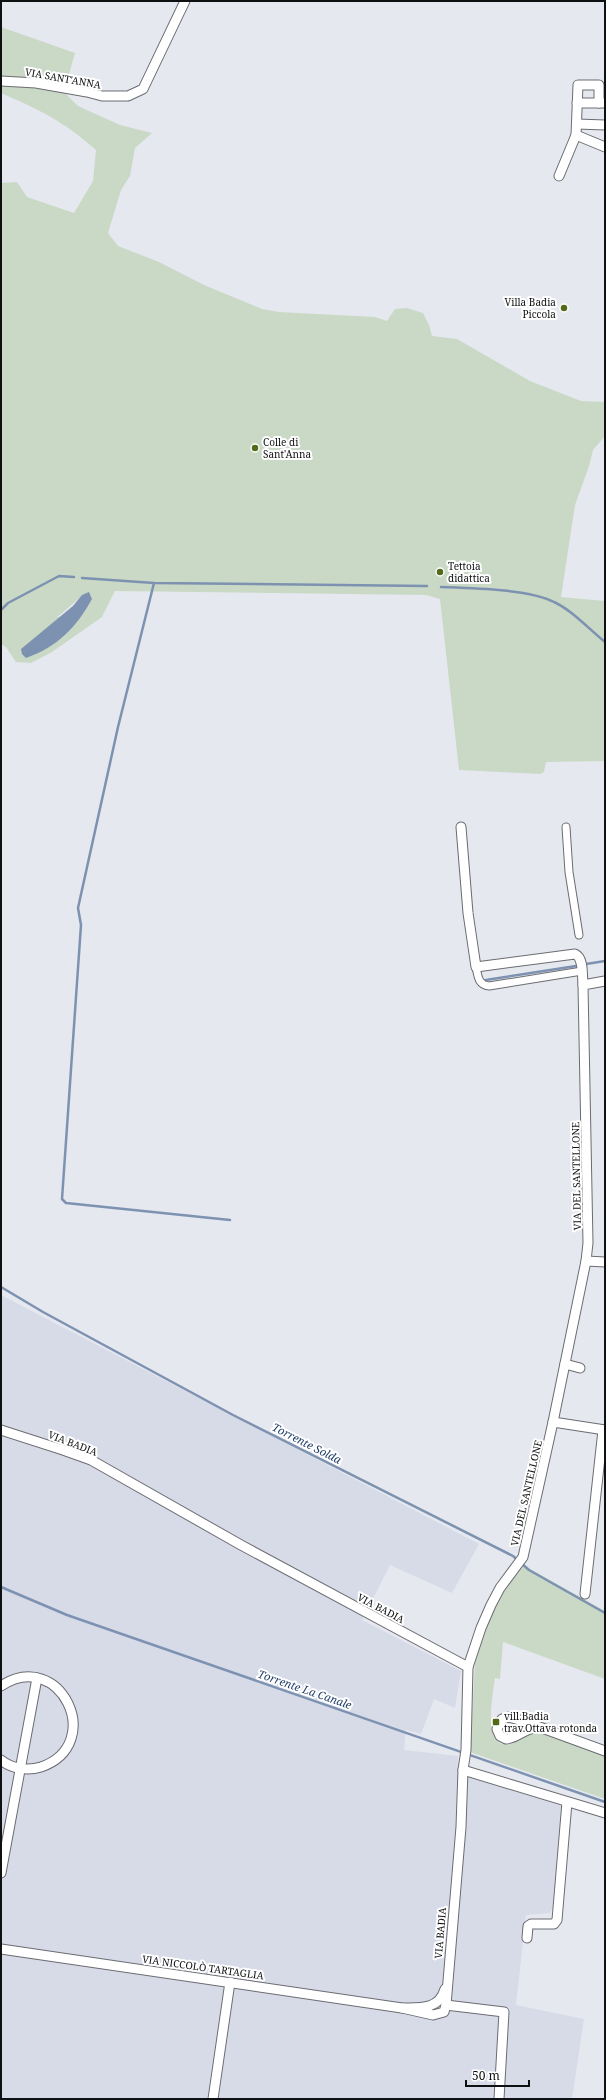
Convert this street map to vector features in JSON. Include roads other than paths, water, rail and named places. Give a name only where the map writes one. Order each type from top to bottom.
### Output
[{"type":"street","name":"VIA SANT'ANNA","points":[[1,81],[36,83],[102,96],[128,96],[143,89],[185,1]]},
{"type":"street","points":[[559,176],[576,135],[577,124],[577,103],[578,85],[599,86],[602,103],[577,103]]},
{"type":"street","points":[[577,124],[605,125]]},
{"type":"street","points":[[576,135],[605,147]]},
{"type":"street","points":[[461,827],[468,914],[479,981],[485,986],[489,986],[582,971]]},
{"type":"street","points":[[566,827],[569,872],[580,935]]},
{"type":"street","name":"VIA DEL SANTELLONE","points":[[468,1667],[491,1604],[500,1588],[523,1556],[554,1422],[586,1261],[588,1242],[583,985],[580,959],[575,954],[476,967]]},
{"type":"street","points":[[583,985],[605,981]]},
{"type":"street","points":[[586,1261],[605,1262]]},
{"type":"street","points":[[565,1364],[580,1368]]},
{"type":"street","points":[[554,1422],[604,1430],[585,1594]]},
{"type":"street","name":"VIA BADIA","points":[[1,1430],[91,1460],[235,1542],[468,1667],[466,1750],[463,1770],[461,1827],[445,2008]]},
{"type":"street","points":[[1,1686],[8,1681],[23,1677],[37,1678],[52,1684],[64,1695],[71,1708],[74,1724],[71,1740],[63,1754],[50,1764],[35,1769],[20,1769],[1,1760]]},
{"type":"street","points":[[1,1873],[37,1678]]},
{"type":"street","points":[[540,1728],[532,1728],[506,1739],[500,1736],[496,1729],[502,1719],[513,1718],[524,1720],[540,1728],[605,1751]]},
{"type":"street","points":[[513,1718],[518,1727],[516,1734]]},
{"type":"street","points":[[463,1770],[605,1814]]},
{"type":"street","points":[[527,1938],[528,1926],[531,1924],[548,1925],[554,1924],[557,1920],[567,1802]]},
{"type":"street","name":"VIA NICCOLÒ TARTAGLIA","points":[[1,1949],[402,2008],[433,2015],[445,2008],[504,2012],[499,2099]]},
{"type":"street","points":[[213,2099],[230,1982]]},
{"type":"street","name":"VIA BADIA","points":[[434,2004],[443,1995],[447,1982]]},
{"type":"street","name":"VIA NICCOLÒ TARTAGLIA","points":[[402,2008],[423,2008],[434,2004]]},
{"type":"water","points":[[89,592],[92,599],[79,619],[65,635],[47,648],[26,658],[22,654],[21,649],[73,606],[82,595]]},
{"type":"waterway","points":[[1,610],[8,603],[59,576],[74,577]]},
{"type":"waterway","points":[[82,578],[154,583],[427,586]]},
{"type":"waterway","points":[[154,583],[118,727],[78,908],[81,925],[62,1199],[66,1203],[230,1220]]},
{"type":"waterway","points":[[441,587],[499,590],[530,594],[543,598],[568,610],[605,642]]},
{"type":"waterway","points":[[586,964],[605,961]]},
{"type":"waterway","points":[[486,980],[576,966]]},
{"type":"waterway","name":"Torrente Solda","points":[[1,1287],[43,1312],[233,1415],[513,1556],[529,1570],[605,1613]]},
{"type":"waterway","name":"Torrente La Canale","points":[[1,1587],[67,1615],[605,1802]]},
{"type":"place","name":"Villa Badia Piccola","points":[[564,308]]},
{"type":"place","name":"Colle di Sant'Anna","points":[[255,448]]},
{"type":"place","name":"Tettoia didattica","points":[[440,572]]},
{"type":"place","name":"vill.Badia trav.Ottava rotonda","points":[[496,1722]]}]
